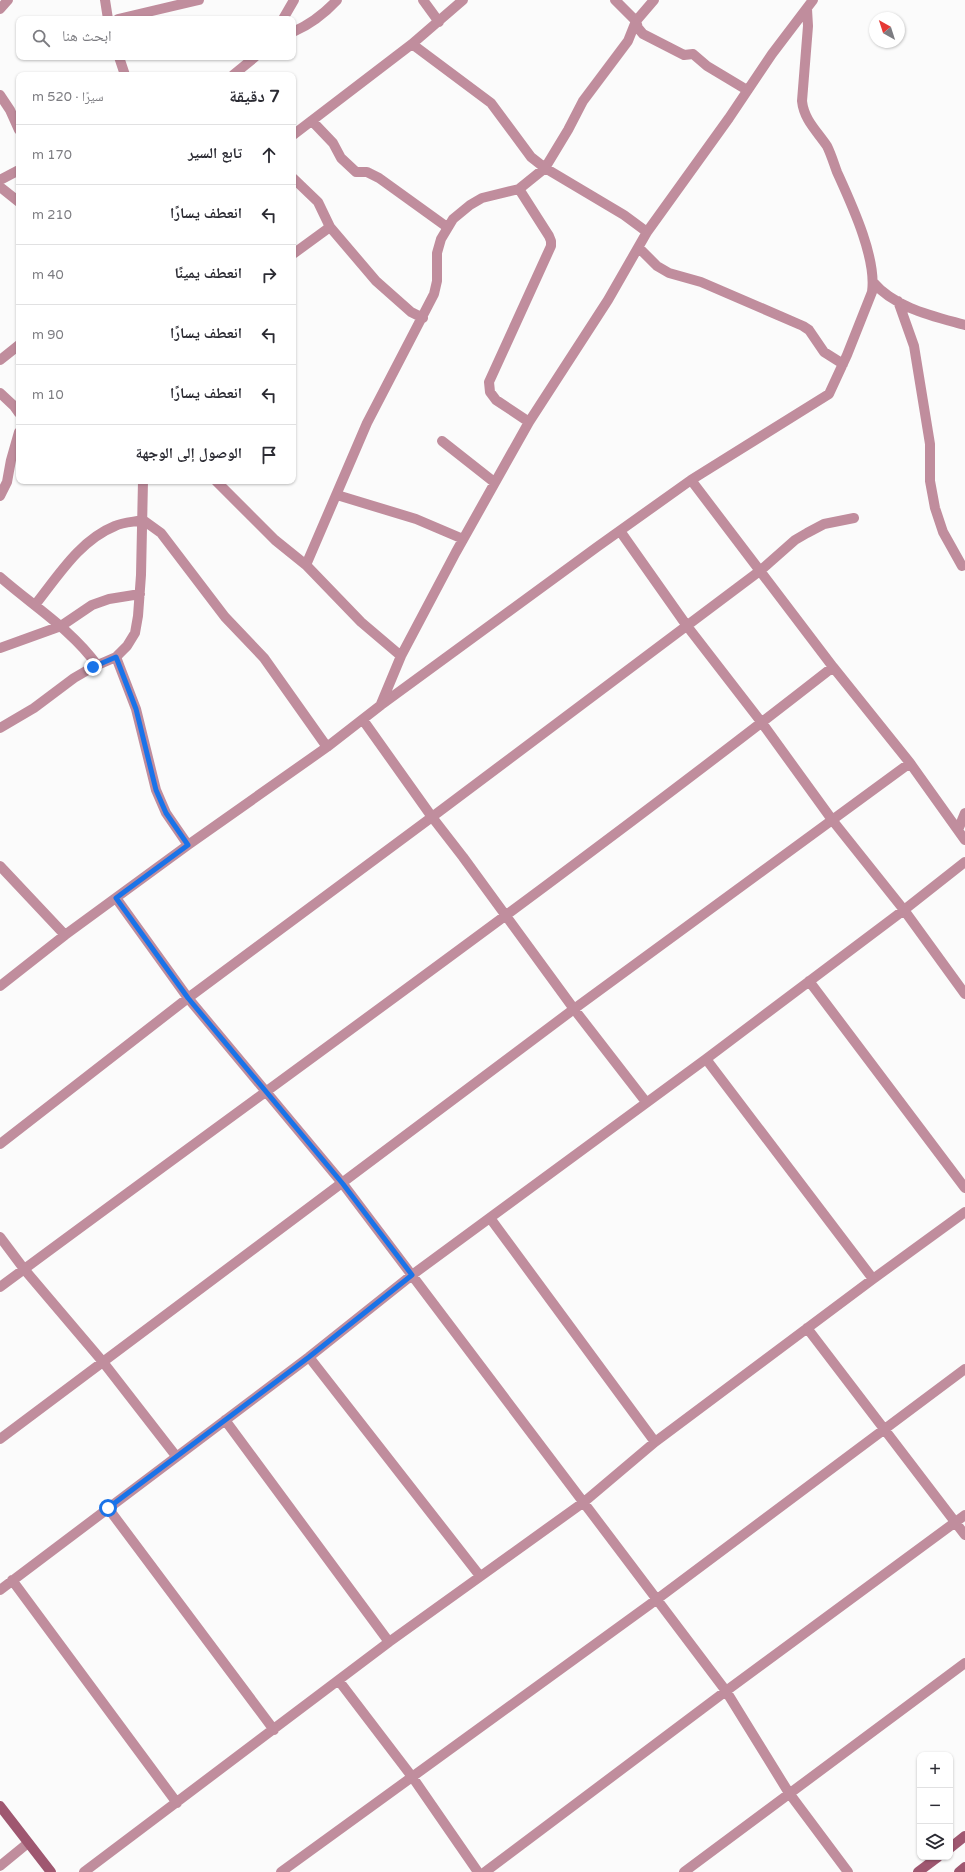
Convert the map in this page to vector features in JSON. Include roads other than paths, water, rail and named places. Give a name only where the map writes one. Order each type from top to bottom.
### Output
[{"type":"main road","points":[[0,1806],[52,1872]]},
{"type":"main road","points":[[953,1846],[965,1836]]},
{"type":"main road","points":[[918,1872],[934,1860]]},
{"type":"main road","points":[[958,1872],[965,1867]]},
{"type":"street","points":[[0,9],[8,0]]},
{"type":"street","points":[[105,0],[108,16]]},
{"type":"street","points":[[131,16],[199,0]]},
{"type":"street","points":[[285,16],[294,0]]},
{"type":"street","points":[[296,31],[308,26],[323,16],[338,0]]},
{"type":"street","points":[[423,0],[439,22]]},
{"type":"street","points":[[296,134],[412,44],[463,0]]},
{"type":"street","points":[[615,0],[636,21],[638,28],[643,34],[684,55],[693,54],[707,66],[747,90]]},
{"type":"street","points":[[306,565],[367,423],[423,318],[434,294],[437,281],[437,253],[447,227],[458,214],[482,198],[519,189],[545,168],[568,130],[583,101],[628,41],[636,21],[654,0]]},
{"type":"street","points":[[381,705],[401,656],[494,482],[529,422],[558,379],[639,248],[647,232],[729,118],[747,90],[810,4]]},
{"type":"street","points":[[0,986],[65,935],[188,845],[327,747],[381,705],[691,480],[829,394],[843,364],[872,292],[873,282],[864,240],[855,212],[828,148],[811,126],[803,111],[802,101],[810,4]]},
{"type":"street","points":[[412,44],[491,103],[531,157],[545,168],[624,215],[647,232]]},
{"type":"street","points":[[120,60],[124,72]]},
{"type":"street","points":[[237,72],[251,60]]},
{"type":"street","points":[[0,95],[10,110],[16,123]]},
{"type":"street","points":[[312,121],[333,143],[342,158],[356,172],[367,172],[379,178],[447,227]]},
{"type":"street","points":[[0,180],[16,172]]},
{"type":"street","points":[[296,181],[318,202],[330,227],[388,293],[411,312],[423,318]]},
{"type":"street","points":[[0,187],[16,200]]},
{"type":"street","points":[[519,189],[549,236],[551,246],[489,382],[490,392],[496,400],[529,422]]},
{"type":"street","points":[[296,252],[330,227]]},
{"type":"street","points":[[639,248],[657,266],[669,274],[701,282],[803,326],[809,330],[816,343],[824,352],[843,364]]},
{"type":"street","points":[[873,282],[888,297],[924,313],[965,325]]},
{"type":"street","points":[[898,301],[914,346],[930,444],[930,481],[935,508],[943,532],[962,566]]},
{"type":"street","points":[[0,360],[16,347]]},
{"type":"street","points":[[0,393],[16,409]]},
{"type":"street","points":[[442,441],[494,482]]},
{"type":"street","points":[[0,496],[7,482],[16,442]]},
{"type":"street","points":[[691,480],[761,570],[833,667],[910,763],[965,840]]},
{"type":"street","points":[[0,728],[19,718],[74,678],[97,665],[116,657],[127,646],[135,633],[140,594],[143,484]]},
{"type":"street","points":[[219,484],[274,540],[306,565],[361,622],[401,656]]},
{"type":"street","points":[[337,495],[416,519],[463,539]]},
{"type":"street","points":[[0,1144],[188,998],[432,818],[761,570],[795,540],[824,524],[854,518]]},
{"type":"street","points":[[35,605],[82,547],[116,525],[143,520],[161,533],[225,618],[264,658],[327,747]]},
{"type":"street","points":[[620,531],[687,626],[762,723],[833,821],[904,910],[965,994]]},
{"type":"street","points":[[0,577],[61,626],[82,646],[97,665]]},
{"type":"street","points":[[0,648],[61,626],[92,605],[109,599],[140,594]]},
{"type":"street","points":[[116,657],[136,709],[156,790],[166,813],[188,845]]},
{"type":"street","points":[[0,1286],[506,915],[762,723],[833,667]]},
{"type":"street","points":[[363,720],[432,818],[506,915],[574,1009],[646,1102]]},
{"type":"street","points":[[0,1439],[343,1184],[574,1009],[833,821],[910,763]]},
{"type":"street","points":[[958,830],[965,812]]},
{"type":"street","points":[[0,1590],[309,1357],[412,1275],[706,1059],[904,910],[965,862]]},
{"type":"street","points":[[0,866],[65,935]]},
{"type":"street","points":[[116,898],[188,998],[343,1184],[584,1502],[656,1600],[726,1691],[789,1792],[848,1872]]},
{"type":"street","points":[[809,981],[965,1188]]},
{"type":"street","points":[[706,1059],[873,1279]]},
{"type":"street","points":[[84,1872],[389,1642],[584,1502],[655,1442],[965,1212]]},
{"type":"street","points":[[490,1218],[655,1442]]},
{"type":"street","points":[[0,1237],[24,1269],[103,1362],[176,1456]]},
{"type":"street","points":[[807,1328],[965,1535]]},
{"type":"street","points":[[309,1357],[480,1576]]},
{"type":"street","points":[[281,1872],[413,1778],[656,1600],[965,1369]]},
{"type":"street","points":[[225,1420],[389,1642]]},
{"type":"street","points":[[108,1508],[274,1730]]},
{"type":"street","points":[[485,1872],[726,1691],[965,1515]]},
{"type":"street","points":[[12,1580],[177,1803]]},
{"type":"street","points":[[684,1872],[789,1792],[965,1663]]},
{"type":"street","points":[[339,1681],[413,1778],[478,1872]]},
{"type":"street","points":[[0,1866],[28,1843]]}]
